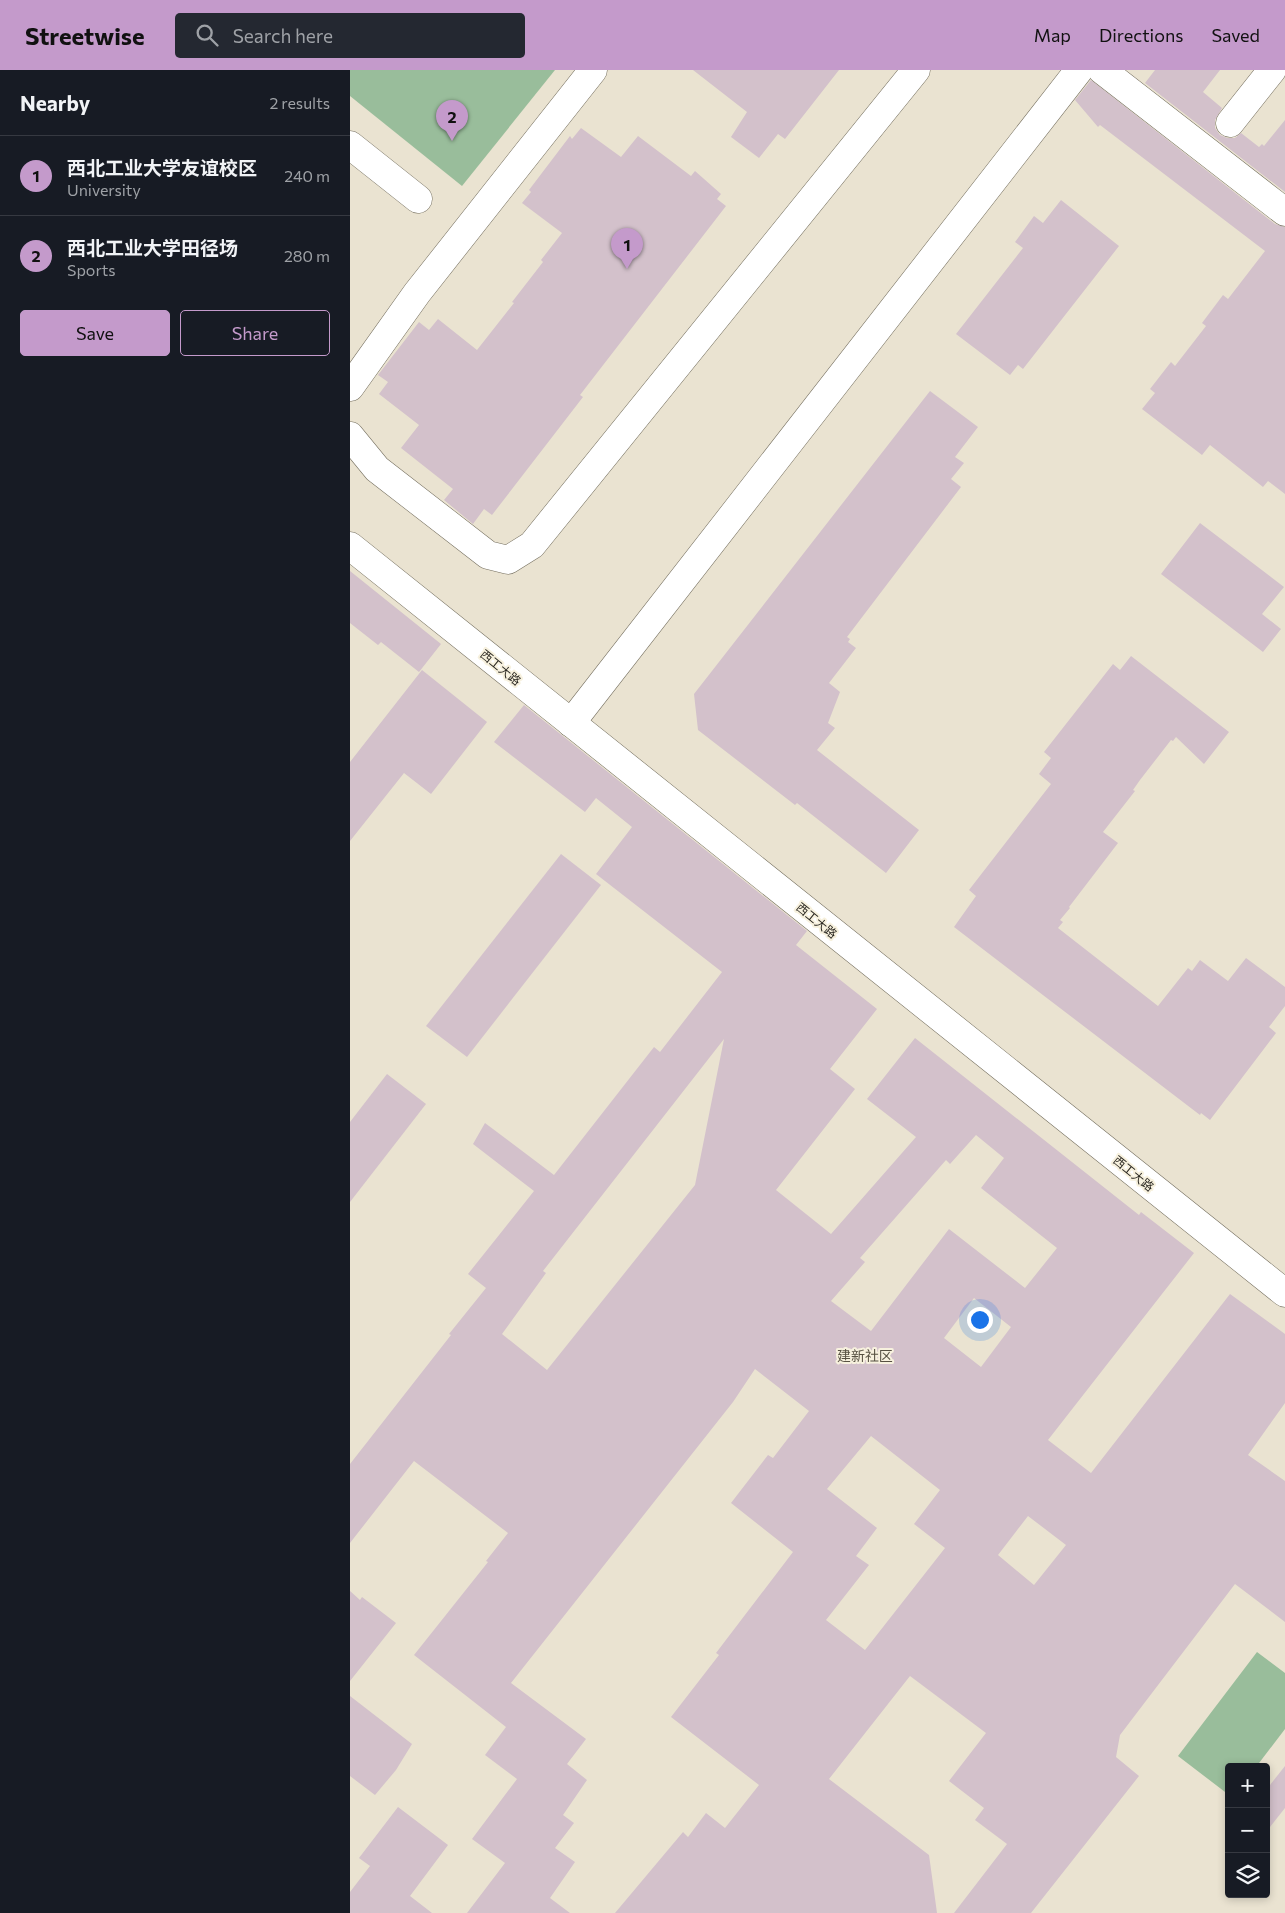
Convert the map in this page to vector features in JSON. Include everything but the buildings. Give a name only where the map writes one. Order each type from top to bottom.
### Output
[{"type":"street","points":[[350,387],[417,292],[593,70]]},
{"type":"street","points":[[350,436],[377,469],[488,555],[508,560],[532,545],[916,70]]},
{"type":"street","points":[[571,723],[1079,70]]},
{"type":"street","points":[[1230,123],[1272,70]]},
{"type":"street","points":[[1111,73],[1285,212]]},
{"type":"street","points":[[350,145],[418,198]]},
{"type":"street","name":"西工大路","points":[[350,546],[1285,1293]]},
{"type":"green space","points":[[350,70],[555,70],[462,186],[350,96]]},
{"type":"green space","points":[[1257,1652],[1285,1673],[1285,1729],[1259,1763],[1225,1763],[1225,1792],[1178,1756]]},
{"type":"place","name":"西北工业大学田径场","points":[[452,141]]},
{"type":"place","name":"西北工业大学友谊校区","points":[[627,269]]},
{"type":"district","name":"建新社区","points":[[865,1355]]}]
